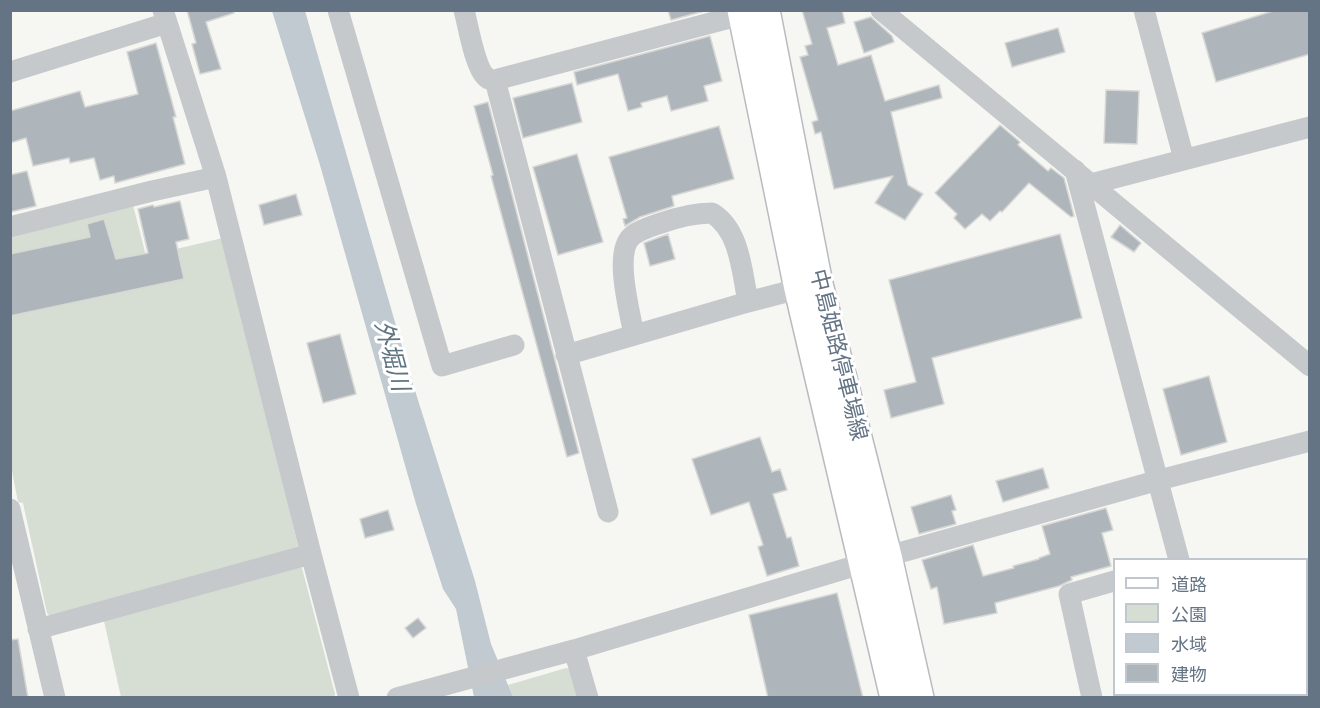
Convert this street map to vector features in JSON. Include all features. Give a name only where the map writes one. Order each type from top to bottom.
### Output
[{"type":"main road","name":"中島姫路停車場線","points":[[751,11],[809,287],[876,559],[920,698]]},
{"type":"main road","name":"中島姫路停車場線","points":[[876,559],[894,698]]},
{"type":"street","points":[[338,10],[442,366],[514,345]]},
{"type":"street","points":[[464,10],[479,66],[484,75],[495,80],[751,11]]},
{"type":"street","points":[[881,10],[1310,366]]},
{"type":"street","points":[[1144,10],[1184,159]]},
{"type":"street","points":[[10,72],[165,17],[216,177],[349,698]]},
{"type":"street","points":[[495,80],[608,512]]},
{"type":"street","points":[[1083,177],[1184,159],[1310,127]]},
{"type":"street","points":[[10,228],[216,177]]},
{"type":"street","points":[[1083,177],[1178,558]]},
{"type":"street","points":[[634,335],[622,264],[624,246],[632,236],[646,228],[674,219],[712,213],[721,218],[734,239],[748,302]]},
{"type":"street","points":[[566,355],[748,302],[809,287]]},
{"type":"street","points":[[397,698],[574,650],[876,559],[1159,480],[1309,443]]},
{"type":"street","points":[[11,516],[56,698]]},
{"type":"street","points":[[39,629],[311,554]]},
{"type":"street","points":[[1092,698],[1069,594],[1113,581]]},
{"type":"street","points":[[574,650],[588,698]]},
{"type":"green space","points":[[133,205],[146,256],[223,238],[298,546],[296,553],[53,619],[47,613],[23,503],[18,502],[11,466],[10,238]]},
{"type":"green space","points":[[298,563],[302,568],[335,694],[334,698],[121,697],[104,621]]},
{"type":"green space","points":[[566,668],[573,670],[581,697],[513,697],[508,685]]},
{"type":"water","name":"外堀川","points":[[272,11],[305,11],[412,381],[475,581],[491,644],[513,697],[474,697],[456,609],[443,589],[416,504],[320,165]]},
{"type":"building","points":[[187,10],[234,10],[234,13],[206,22],[221,69],[200,74],[192,44],[196,43]]},
{"type":"building","points":[[668,10],[708,10],[671,20]]},
{"type":"building","points":[[802,10],[842,10],[845,23],[827,28],[838,65],[871,55],[885,101],[939,85],[942,98],[891,112],[908,185],[923,194],[905,220],[875,203],[893,176],[834,189],[821,132],[815,134],[812,122],[818,120],[800,57],[808,55],[805,46],[812,44]]},
{"type":"building","points":[[1276,10],[1310,10],[1310,54],[1216,82],[1202,33]]},
{"type":"building","points":[[871,17],[892,36],[894,42],[864,53],[854,22]]},
{"type":"building","points":[[1058,28],[1065,52],[1012,67],[1005,43]]},
{"type":"building","points":[[710,36],[722,81],[704,86],[708,101],[671,111],[667,96],[641,103],[642,107],[628,111],[618,74],[577,85],[574,72]]},
{"type":"building","points":[[156,43],[176,117],[173,117],[185,164],[115,183],[114,176],[100,180],[94,158],[70,163],[69,158],[33,166],[26,138],[10,143],[10,111],[80,91],[85,107],[138,94],[127,52]]},
{"type":"building","points":[[572,83],[582,122],[523,138],[513,98]]},
{"type":"building","points":[[1106,90],[1139,91],[1137,144],[1104,143]]},
{"type":"building","points":[[488,102],[579,453],[567,457],[474,106]]},
{"type":"building","points":[[1000,125],[1020,142],[1018,145],[1048,171],[1051,168],[1064,178],[1074,216],[1071,217],[1029,183],[1002,212],[1000,211],[990,221],[982,214],[965,229],[954,218],[957,214],[935,193]]},
{"type":"building","points":[[719,126],[734,179],[672,196],[674,206],[640,217],[625,226],[623,219],[627,218],[609,157]]},
{"type":"building","points":[[577,154],[603,242],[558,255],[533,167]]},
{"type":"building","points":[[27,171],[36,206],[10,212],[10,175]]},
{"type":"building","points":[[296,194],[302,215],[264,225],[259,205]]},
{"type":"building","points":[[180,201],[189,239],[176,242],[184,279],[10,316],[10,254],[90,237],[87,224],[104,219],[116,259],[148,253],[138,209]]},
{"type":"building","points":[[1120,225],[1141,243],[1134,252],[1111,237]]},
{"type":"building","points":[[668,234],[675,259],[650,266],[644,243]]},
{"type":"building","points":[[1060,234],[1082,318],[932,358],[944,404],[891,418],[884,390],[916,382],[889,280]]},
{"type":"building","points":[[340,334],[356,394],[323,403],[307,343]]},
{"type":"building","points":[[1209,376],[1227,442],[1181,455],[1163,389]]},
{"type":"building","points":[[760,437],[772,472],[780,469],[787,490],[773,494],[787,538],[791,537],[799,566],[767,576],[758,547],[763,545],[749,502],[711,515],[692,459]]},
{"type":"building","points":[[1043,468],[1049,488],[1003,502],[996,481]]},
{"type":"building","points":[[951,495],[956,510],[952,511],[956,524],[919,534],[911,507]]},
{"type":"building","points":[[1106,508],[1113,530],[1102,533],[1111,566],[1071,577],[1072,580],[1059,586],[995,603],[997,613],[944,624],[937,587],[931,589],[922,560],[973,545],[983,576],[1014,568],[1013,566],[1050,554],[1042,526]]},
{"type":"building","points":[[388,510],[394,530],[365,538],[360,519]]},
{"type":"building","points":[[837,593],[863,698],[768,698],[749,615]]},
{"type":"building","points":[[418,618],[426,628],[413,638],[405,628]]},
{"type":"building","points":[[18,639],[28,698],[10,698],[10,640]]}]
